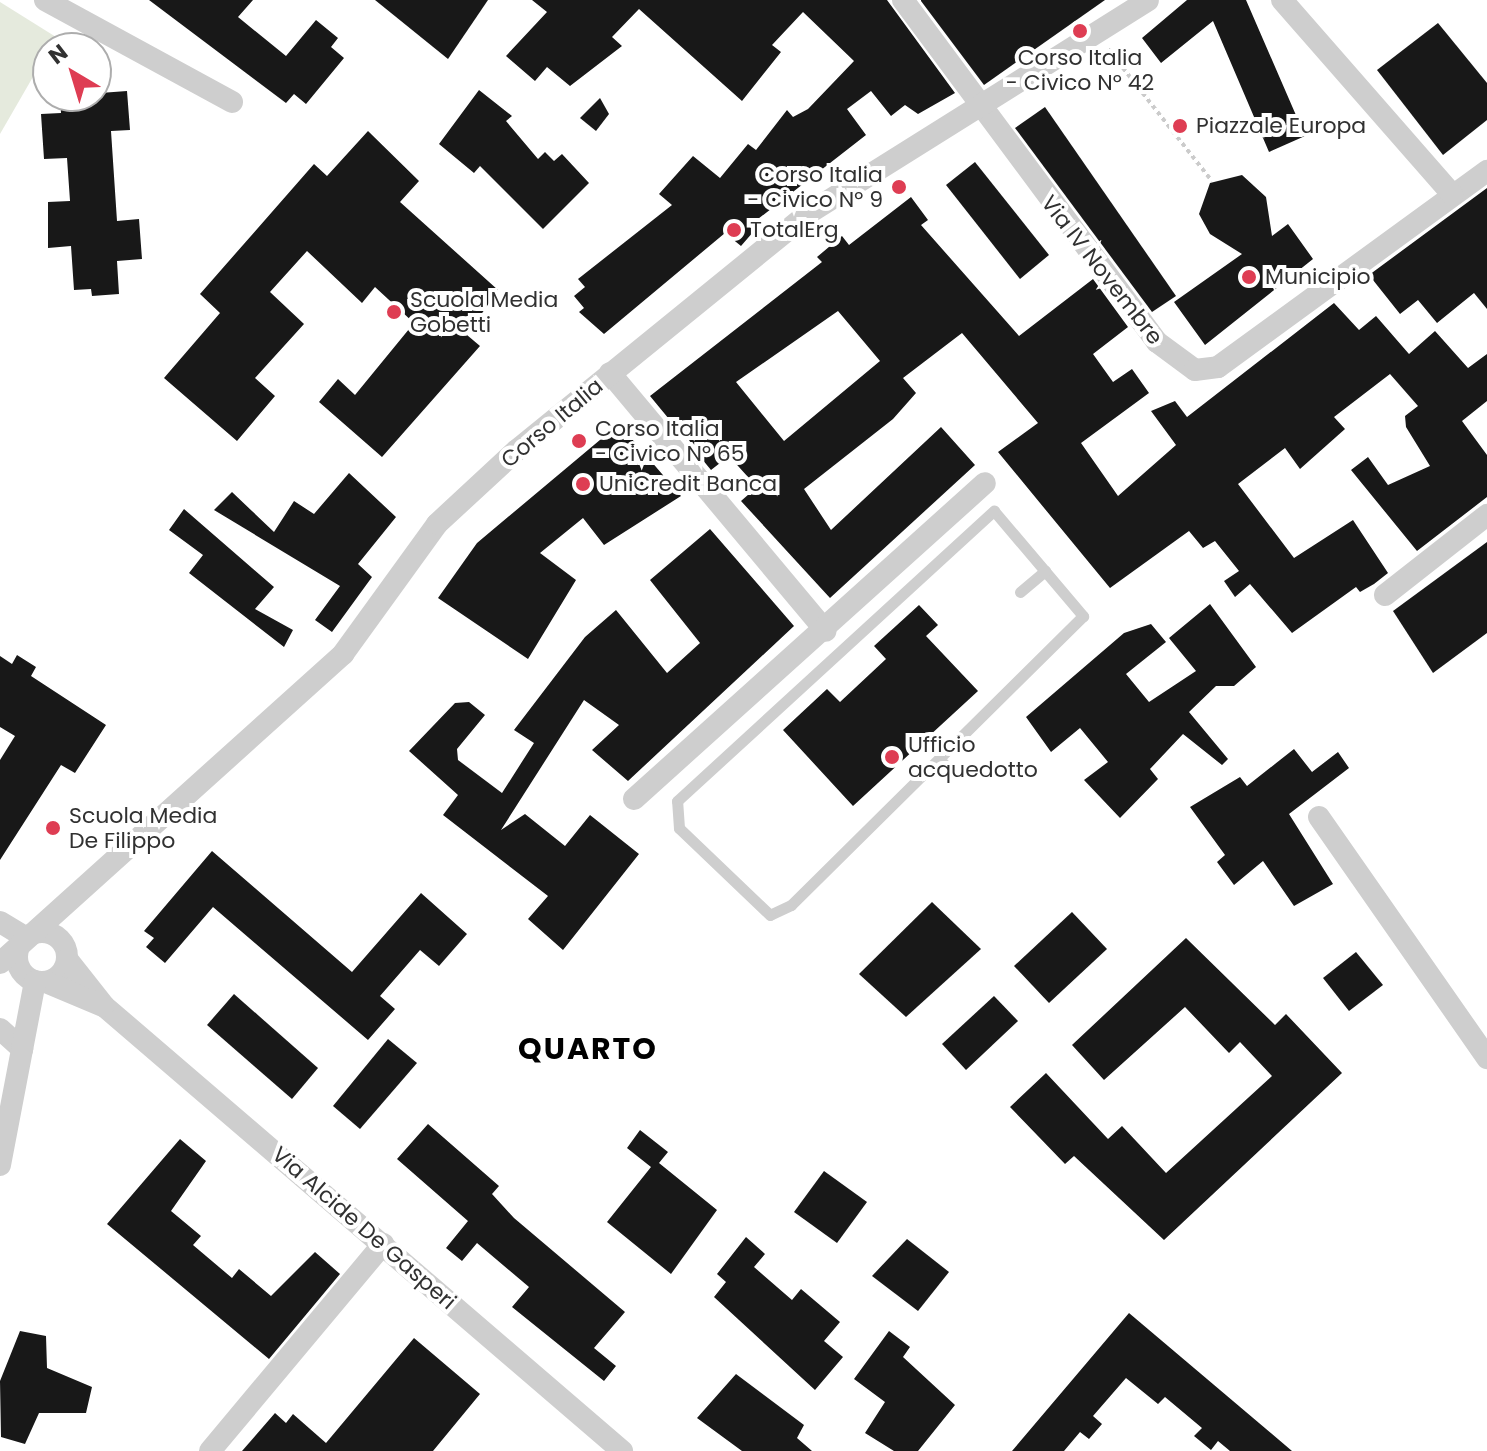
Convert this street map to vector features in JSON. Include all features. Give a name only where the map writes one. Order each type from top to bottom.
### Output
[{"type":"street","points":[[45,0],[232,102]]},
{"type":"street","name":"Via IV Novembre","points":[[903,0],[971,86],[976,107],[1157,342],[1195,370],[1218,367],[1487,171]]},
{"type":"street","name":"Corso Italia","points":[[0,963],[343,654],[437,524],[610,373],[809,213],[1116,23],[1148,0]]},
{"type":"street","points":[[1282,0],[1453,195]]},
{"type":"street","points":[[610,373],[826,631]]},
{"type":"street","points":[[634,799],[826,631],[985,483]]},
{"type":"street","points":[[1385,595],[1487,515]]},
{"type":"street","points":[[1319,817],[1487,1058]]},
{"type":"street","points":[[0,1165],[22,1049],[41,982],[63,949],[61,908]]},
{"type":"street","points":[[0,922],[27,938],[63,949]]},
{"type":"street","points":[[27,938],[18,962],[41,982]]},
{"type":"street","name":"Via Alcide De Gasperi","points":[[63,949],[104,1006],[622,1451]]},
{"type":"street","name":"Via Alcide De Gasperi","points":[[41,982],[104,1006]]},
{"type":"street","points":[[0,1029],[22,1049]]},
{"type":"street","points":[[0,1060],[16,1083]]},
{"type":"street","points":[[210,1451],[383,1244]]},
{"type":"lane","points":[[994,511],[1045,571],[1083,616],[791,905],[770,915],[679,828],[677,801],[994,511]]},
{"type":"lane","points":[[1020,592],[1045,571]]},
{"type":"lane","points":[[826,631],[842,649]]},
{"type":"lane","points":[[939,759],[952,772]]},
{"type":"path","points":[[1117,60],[1212,181]]},
{"type":"shaded area","points":[[0,2],[48,32],[32,32],[32,79],[0,134]]},
{"type":"building","points":[[149,0],[253,0],[238,17],[286,56],[316,20],[338,38],[331,47],[344,58],[306,104],[294,94],[286,103]]},
{"type":"building","points":[[375,0],[488,0],[448,59]]},
{"type":"building","points":[[532,0],[887,0],[955,93],[918,114],[905,105],[891,116],[871,91],[847,109],[866,135],[749,226],[754,231],[741,246],[725,233],[604,334],[579,312],[584,308],[574,296],[585,287],[578,279],[672,205],[659,194],[693,156],[720,178],[748,144],[756,150],[787,110],[793,117],[808,109],[854,61],[803,12],[772,45],[781,52],[742,101],[639,9],[612,37],[622,46],[570,86],[547,67],[535,81],[506,56],[547,12]]},
{"type":"building","points":[[921,0],[1105,0],[984,85],[921,1]]},
{"type":"building","points":[[1187,0],[1246,0],[1305,136],[1269,152],[1213,21],[1161,63],[1142,38]]},
{"type":"building","points":[[1438,23],[1487,83],[1487,120],[1443,155],[1377,70]]},
{"type":"building","points":[[479,90],[512,116],[506,121],[538,159],[545,152],[554,161],[562,154],[589,183],[543,229],[480,166],[474,173],[439,144]]},
{"type":"building","points":[[127,91],[130,130],[111,131],[117,221],[139,219],[142,259],[117,261],[119,294],[92,296],[91,289],[74,290],[71,246],[48,248],[48,202],[70,201],[67,158],[44,159],[41,114],[112,112],[112,92]]},
{"type":"building","points":[[600,98],[609,114],[596,131],[580,118]]},
{"type":"building","points":[[1045,107],[1176,296],[1152,312],[1015,128]]},
{"type":"building","points":[[368,131],[419,181],[400,202],[498,290],[467,335],[480,346],[382,457],[319,402],[338,379],[355,395],[414,323],[375,287],[362,303],[307,251],[270,292],[304,324],[255,378],[275,396],[237,441],[164,378],[220,313],[200,294],[314,164],[327,176]]},
{"type":"building","points":[[975,162],[1049,255],[1020,279],[946,185]]},
{"type":"building","name":"Municipio","points":[[1242,175],[1266,197],[1272,236],[1288,224],[1313,259],[1205,345],[1174,302],[1242,254],[1210,234],[1199,214],[1210,183]]},
{"type":"building","points":[[1487,188],[1487,309],[1474,293],[1437,323],[1418,300],[1400,314],[1369,275]]},
{"type":"building","points":[[911,197],[928,220],[921,225],[1019,336],[1093,279],[1128,327],[1093,354],[1113,382],[1132,369],[1149,393],[1081,443],[1118,496],[1176,445],[1151,411],[1175,401],[1187,417],[1334,303],[1359,330],[1376,316],[1409,354],[1435,331],[1468,368],[1487,354],[1487,401],[1462,421],[1487,455],[1487,497],[1417,551],[1351,470],[1368,457],[1388,485],[1430,466],[1406,427],[1405,416],[1418,406],[1390,374],[1334,417],[1345,429],[1300,469],[1285,448],[1238,484],[1294,558],[1353,520],[1388,573],[1374,584],[1360,592],[1356,587],[1292,633],[1250,584],[1235,597],[1224,581],[1239,571],[1215,541],[1203,548],[1189,531],[1110,588],[998,452],[1038,423],[962,333],[903,378],[916,393],[893,419],[804,489],[831,530],[941,427],[975,465],[830,598],[741,501],[757,487],[729,456],[711,470],[650,396],[822,262],[817,257],[842,236],[849,245]],"holes":[[[838,311],[880,361],[784,441],[736,382]]]},
{"type":"building","points":[[619,424],[681,496],[604,545],[583,518],[540,553],[576,580],[528,659],[438,598],[477,543]]},
{"type":"building","points":[[349,473],[396,517],[358,564],[372,577],[332,632],[315,620],[340,586],[214,510],[232,492],[274,532],[294,501],[314,514]]},
{"type":"building","points":[[184,509],[274,587],[255,609],[293,630],[284,647],[189,573],[203,555],[169,530]]},
{"type":"building","points":[[710,529],[794,626],[628,781],[592,750],[619,725],[584,700],[501,830],[525,814],[565,846],[590,815],[639,854],[563,950],[528,919],[548,896],[443,815],[458,795],[409,751],[455,703],[469,702],[485,715],[457,749],[458,760],[502,793],[534,743],[514,730],[585,637],[616,610],[667,673],[700,643],[650,580]]},
{"type":"building","points":[[1487,542],[1487,633],[1433,673],[1393,611]]},
{"type":"building","points":[[1210,604],[1256,667],[1234,686],[1216,686],[1189,712],[1228,759],[1222,765],[1183,734],[1150,769],[1158,779],[1120,818],[1084,780],[1108,762],[1080,728],[1051,752],[1026,717],[1124,633],[1151,624],[1166,642],[1126,674],[1149,702],[1196,671],[1169,638]]},
{"type":"building","points":[[919,605],[938,625],[926,636],[978,691],[853,806],[783,730],[827,689],[840,702],[886,659],[874,646]]},
{"type":"building","points":[[17,655],[36,667],[31,676],[106,725],[75,773],[61,765],[0,860],[0,760],[15,736],[0,727],[0,656],[12,664]]},
{"type":"building","points":[[1294,749],[1312,772],[1338,752],[1349,768],[1289,814],[1333,884],[1294,906],[1263,861],[1234,885],[1217,862],[1225,855],[1190,807],[1240,777],[1247,786]]},
{"type":"building","points":[[212,851],[352,972],[421,893],[467,934],[439,966],[420,950],[380,996],[395,1009],[368,1040],[213,907],[165,963],[146,947],[154,938],[144,931]]},
{"type":"building","points":[[932,902],[981,949],[906,1017],[859,974]]},
{"type":"building","points":[[1072,912],[1107,949],[1049,1003],[1014,966]]},
{"type":"building","points":[[1186,938],[1275,1025],[1286,1014],[1342,1073],[1164,1240],[1074,1156],[1065,1164],[1010,1107],[1046,1073],[1108,1139],[1122,1126],[1166,1173],[1272,1076],[1240,1042],[1229,1053],[1185,1007],[1104,1080],[1072,1045]]},
{"type":"building","points":[[1356,952],[1383,985],[1349,1011],[1323,978]]},
{"type":"building","points":[[234,994],[318,1068],[292,1099],[207,1025]]},
{"type":"building","points":[[994,996],[1018,1021],[966,1070],[942,1044]]},
{"type":"building","points":[[388,1039],[417,1063],[360,1129],[333,1106]]},
{"type":"building","points":[[428,1124],[499,1186],[492,1194],[514,1218],[625,1312],[594,1348],[616,1366],[604,1381],[512,1307],[529,1287],[477,1243],[462,1261],[446,1248],[468,1221],[397,1159]]},
{"type":"building","points":[[640,1130],[668,1152],[659,1163],[717,1210],[671,1274],[607,1222],[651,1167],[627,1148]]},
{"type":"building","points":[[180,1139],[206,1161],[171,1211],[201,1236],[193,1245],[232,1278],[239,1269],[271,1296],[315,1252],[340,1274],[269,1359],[107,1224]]},
{"type":"building","points":[[824,1171],[867,1202],[837,1243],[794,1212]]},
{"type":"building","points":[[746,1237],[765,1254],[754,1267],[792,1300],[801,1289],[840,1322],[824,1341],[843,1357],[815,1390],[714,1297],[726,1282],[717,1274]]},
{"type":"building","points":[[907,1239],[949,1272],[918,1311],[872,1276]]},
{"type":"building","points":[[1129,1313],[1292,1451],[1230,1451],[1218,1441],[1211,1450],[1194,1436],[1202,1428],[1165,1397],[1158,1404],[1126,1378],[1093,1416],[1102,1424],[1089,1439],[1080,1432],[1064,1451],[1012,1451]]},
{"type":"building","points":[[20,1331],[46,1336],[47,1368],[92,1387],[86,1413],[39,1413],[25,1444],[1,1437],[0,1381]]},
{"type":"building","points":[[889,1331],[910,1347],[903,1357],[955,1405],[918,1451],[894,1451],[865,1433],[885,1402],[854,1379]]},
{"type":"building","points":[[414,1338],[480,1394],[433,1451],[242,1451],[275,1413],[286,1423],[293,1414],[326,1443]]},
{"type":"building","points":[[736,1374],[804,1425],[797,1438],[812,1451],[742,1451],[697,1418]]},
{"type":"place","name":"Corso Italia - Civico N° 42","points":[[1080,31]]},
{"type":"place","name":"Piazzale Europa","points":[[1180,126]]},
{"type":"place","name":"Corso Italia - Civico N° 9","points":[[899,187]]},
{"type":"place","name":"TotalErg","points":[[734,230]]},
{"type":"place","name":"Municipio","points":[[1249,277]]},
{"type":"place","name":"Scuola Media Gobetti","points":[[394,312]]},
{"type":"place","name":"Corso Italia - Civico N° 65","points":[[579,441]]},
{"type":"place","name":"UniCredit Banca","points":[[583,484]]},
{"type":"place","name":"Ufficio acquedotto","points":[[892,757]]},
{"type":"place","name":"Scuola Media De Filippo","points":[[53,828]]},
{"type":"district","name":"QUARTO","points":[[588,1049]]}]
